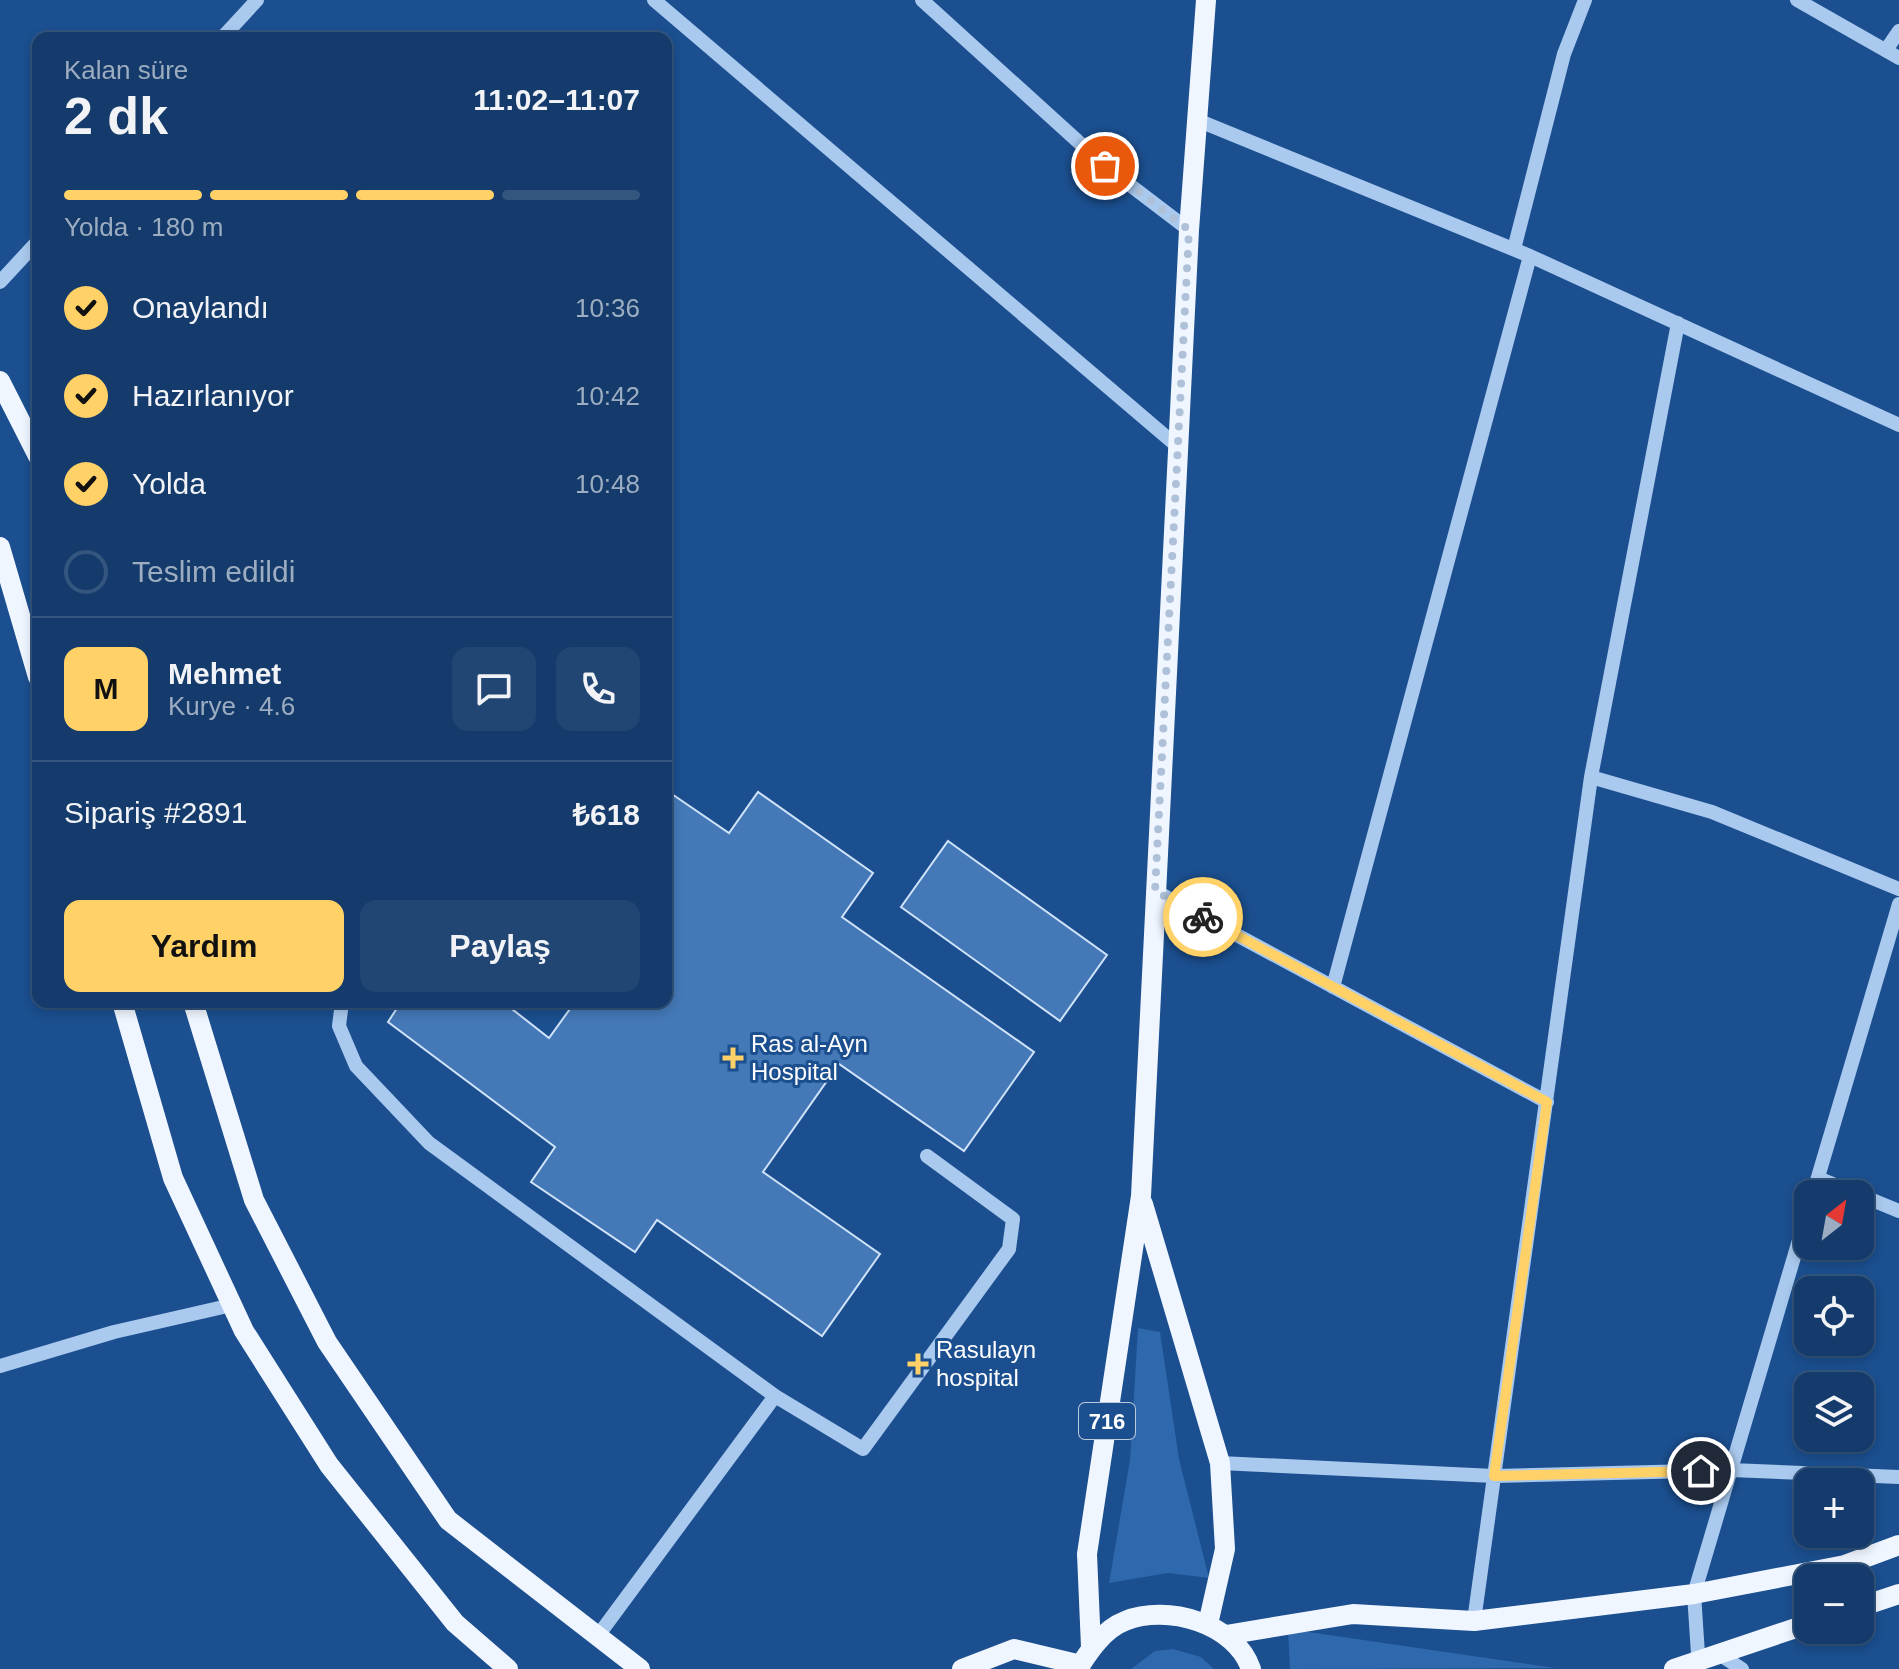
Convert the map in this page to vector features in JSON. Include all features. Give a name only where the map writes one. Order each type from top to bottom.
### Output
[{"type":"main road","name":"716","points":[[1083,1660],[1087,1554],[1141,1196],[1177,446],[1206,0]]},
{"type":"main road","points":[[0,381],[32,444]]},
{"type":"main road","points":[[0,547],[32,656]]},
{"type":"main road","points":[[124,1008],[173,1178],[244,1331],[329,1465],[455,1623],[508,1669]]},
{"type":"main road","points":[[195,1008],[254,1200],[327,1342],[448,1520],[640,1669]]},
{"type":"main road","name":"716","points":[[1141,1196],[1220,1463],[1225,1549],[1217,1630]]},
{"type":"main road","points":[[962,1669],[1014,1649],[1083,1660],[1123,1622],[1156,1613],[1217,1630],[1353,1614],[1474,1621],[1694,1594],[1845,1565],[1899,1545]]},
{"type":"main road","points":[[1874,1602],[1899,1594]]},
{"type":"main road","points":[[1674,1669],[1699,1665],[1719,1654],[1794,1629]]},
{"type":"main road","points":[[1217,1630],[1251,1669]]},
{"type":"street","points":[[228,32],[257,0]]},
{"type":"street","points":[[654,0],[1177,446]]},
{"type":"street","points":[[922,0],[1105,166],[1189,230]]},
{"type":"street","points":[[1514,249],[1564,54],[1585,0]]},
{"type":"street","points":[[1797,0],[1893,54],[1899,31]]},
{"type":"street","points":[[1197,120],[1514,249],[1899,425]]},
{"type":"street","points":[[0,282],[32,247]]},
{"type":"street","points":[[1333,987],[1530,256]]},
{"type":"street","points":[[1474,1621],[1591,777],[1678,323]]},
{"type":"street","points":[[1591,777],[1712,812],[1899,889]]},
{"type":"street","points":[[1155,891],[1547,1102]]},
{"type":"street","points":[[1823,1180],[1818,1178],[1899,904]]},
{"type":"street","points":[[341,1008],[339,1026],[356,1066],[429,1143],[775,1396],[863,1449],[1009,1249],[1013,1219],[927,1156]]},
{"type":"street","points":[[1874,1200],[1899,1211]]},
{"type":"street","points":[[1699,1665],[1694,1594],[1794,1257]]},
{"type":"street","points":[[0,1366],[114,1332],[232,1305]]},
{"type":"street","points":[[597,1637],[775,1396]]},
{"type":"street","points":[[1220,1463],[1494,1476],[1731,1470],[1899,1477]]},
{"type":"street","points":[[1719,1654],[1742,1669]]},
{"type":"shaded area","points":[[1138,1328],[1160,1332],[1179,1459],[1209,1578],[1168,1573],[1109,1583],[1130,1460]]},
{"type":"shaded area","points":[[1288,1629],[1555,1668],[1290,1669]]},
{"type":"shaded area","points":[[1173,1649],[1201,1657],[1214,1669],[1131,1669],[1155,1651]]},
{"type":"building","name":"Ras al-Ayn Hospital","points":[[758,792],[873,873],[842,917],[1034,1052],[964,1151],[839,1064],[763,1172],[880,1254],[822,1336],[657,1220],[635,1252],[531,1182],[555,1147],[388,1022],[397,1008],[511,1008],[549,1038],[571,1008],[672,1008],[672,794],[729,833]]},
{"type":"building","points":[[948,841],[1107,955],[1060,1021],[901,907]]},
{"type":"way so far","points":[[1105,166],[1189,230],[1155,891],[1203,917]]},
{"type":"place","name":"Ras al-Ayn Hospital","points":[[733,1058]]},
{"type":"place","name":"Rasulayn hospital","points":[[918,1364]]},
{"type":"route","points":[[1203,917],[1547,1102],[1494,1476],[1701,1471]]}]
